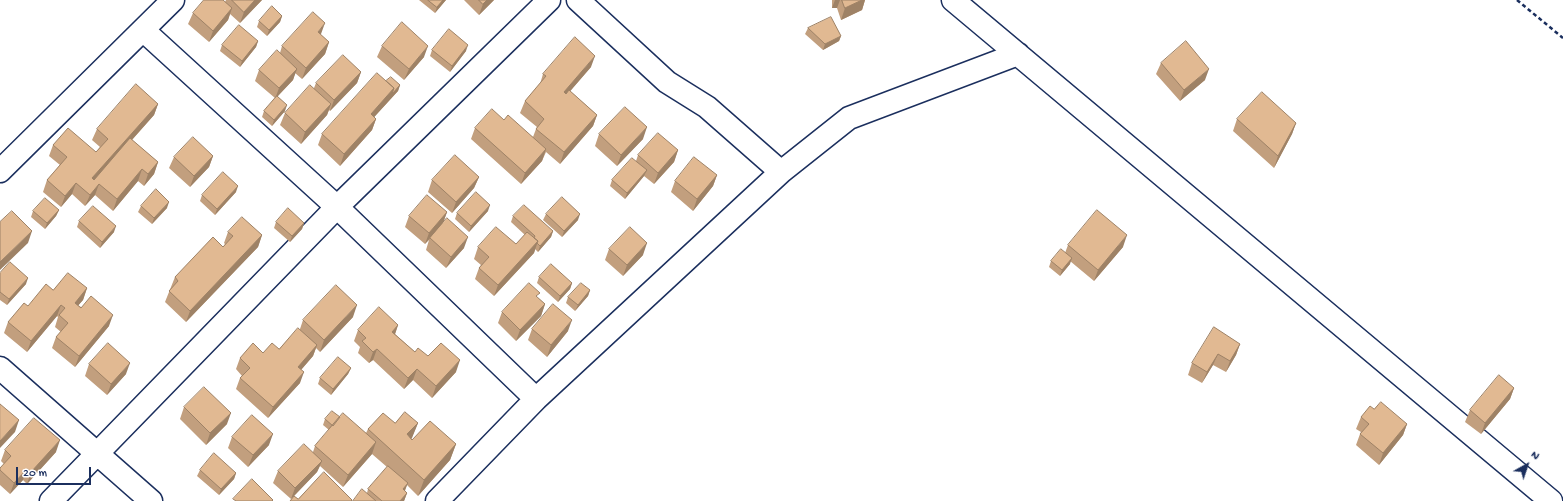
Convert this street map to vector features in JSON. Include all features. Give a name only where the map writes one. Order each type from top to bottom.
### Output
[{"type":"street","points":[[0,172],[174,0]]},
{"type":"street","points":[[51,501],[337,207],[549,0]]},
{"type":"street","points":[[578,0],[667,82],[707,107],[782,172]]},
{"type":"street","points":[[953,0],[1551,501]]},
{"type":"street","points":[[143,30],[337,207],[536,399]]},
{"type":"street","points":[[437,501],[536,399],[782,172],[849,118],[1018,54]]},
{"type":"street","points":[[0,368],[151,501]]},
{"type":"path","points":[[1517,0],[1563,38]]},
{"type":"building","points":[[204,0],[223,0],[232,8],[213,31],[193,13]]},
{"type":"building","points":[[232,0],[255,0],[244,12]]},
{"type":"building","points":[[428,0],[443,0],[437,7]]},
{"type":"building","points":[[479,0],[487,0],[483,4]]},
{"type":"building","points":[[842,0],[862,0],[845,8]]},
{"type":"building","points":[[272,6],[282,16],[269,30],[259,21]]},
{"type":"building","points":[[313,12],[325,23],[318,32],[329,42],[306,68],[282,46]]},
{"type":"building","points":[[831,17],[841,36],[825,44],[808,28]]},
{"type":"building","points":[[402,22],[428,46],[409,69],[382,46]]},
{"type":"building","points":[[239,25],[258,41],[242,61],[222,45]]},
{"type":"building","points":[[449,29],[468,45],[452,66],[432,50]]},
{"type":"building","points":[[575,37],[595,56],[564,92],[566,94],[569,90],[597,115],[564,152],[536,129],[544,119],[525,101],[546,76],[543,74]]},
{"type":"building","points":[[1186,41],[1209,69],[1184,90],[1161,63]]},
{"type":"building","points":[[277,50],[297,69],[279,88],[259,70]]},
{"type":"building","points":[[343,55],[361,72],[334,100],[316,83]]},
{"type":"building","points":[[377,73],[394,88],[371,114],[376,119],[344,154],[322,134]]},
{"type":"building","points":[[391,77],[400,85],[392,94],[394,88],[386,81]]},
{"type":"building","points":[[136,84],[158,104],[92,178],[94,180],[130,138],[158,162],[148,174],[142,169],[117,199],[99,184],[90,195],[76,183],[65,196],[47,180],[67,157],[53,145],[68,128],[96,152],[108,139],[97,129]]},
{"type":"building","points":[[310,85],[331,104],[305,132],[285,113]]},
{"type":"building","points":[[1262,92],[1296,123],[1278,156],[1237,119]]},
{"type":"building","points":[[277,96],[287,105],[274,120],[264,111]]},
{"type":"building","points":[[625,107],[647,127],[621,155],[599,134]]},
{"type":"building","points":[[492,109],[504,120],[508,115],[546,149],[525,173],[475,128]]},
{"type":"building","points":[[658,133],[678,150],[658,173],[638,155]]},
{"type":"building","points":[[193,137],[213,156],[194,176],[174,157]]},
{"type":"building","points":[[455,155],[479,177],[456,202],[432,180]]},
{"type":"building","points":[[694,157],[717,175],[697,199],[675,181]]},
{"type":"building","points":[[632,158],[647,170],[627,193],[612,180]]},
{"type":"building","points":[[223,172],[238,186],[217,209],[202,195]]},
{"type":"building","points":[[156,189],[169,202],[154,218],[141,206]]},
{"type":"building","points":[[476,192],[490,205],[471,226],[457,213]]},
{"type":"building","points":[[427,195],[447,212],[429,233],[409,216]]},
{"type":"building","points":[[562,197],[580,214],[564,231],[546,214]]},
{"type":"building","points":[[45,198],[59,210],[47,223],[33,211]]},
{"type":"building","points":[[524,205],[553,231],[540,246],[537,243],[538,241],[534,238],[535,236],[513,216]]},
{"type":"building","points":[[93,206],[116,226],[102,242],[79,221]]},
{"type":"building","points":[[288,208],[304,223],[292,236],[276,222]]},
{"type":"building","points":[[1097,210],[1127,235],[1098,270],[1068,245]]},
{"type":"building","points":[[12,211],[32,231],[0,262],[0,222]]},
{"type":"building","points":[[242,217],[262,235],[190,311],[169,291],[178,281],[175,277],[213,237],[223,247],[233,236],[228,232]]},
{"type":"building","points":[[447,218],[468,237],[451,257],[430,238]]},
{"type":"building","points":[[496,227],[516,244],[527,232],[538,241],[498,285],[479,268],[489,257],[478,247]]},
{"type":"building","points":[[630,227],[647,243],[627,265],[609,249]]},
{"type":"building","points":[[1061,249],[1072,258],[1062,270],[1051,261]]},
{"type":"building","points":[[10,262],[28,278],[9,299],[0,292],[0,273]]},
{"type":"building","points":[[551,264],[572,283],[560,296],[539,277]]},
{"type":"building","points":[[68,273],[87,288],[75,303],[81,308],[91,296],[113,315],[79,356],[56,337],[68,323],[59,315],[65,308],[61,305],[31,341],[8,322],[24,303],[28,306],[46,284],[53,290]]},
{"type":"building","points":[[529,283],[540,293],[536,296],[545,304],[520,330],[502,312]]},
{"type":"building","points":[[581,283],[590,290],[578,305],[568,297]]},
{"type":"building","points":[[336,285],[357,305],[324,340],[303,320]]},
{"type":"building","points":[[553,304],[572,320],[551,345],[532,329]]},
{"type":"building","points":[[379,307],[398,325],[392,332],[415,352],[418,348],[428,356],[441,343],[460,360],[436,386],[417,369],[408,378],[377,349],[373,352],[362,341],[366,338],[358,330]]},
{"type":"building","points":[[1214,327],[1240,344],[1230,361],[1218,354],[1207,372],[1192,363]]},
{"type":"building","points":[[298,328],[317,345],[298,367],[304,372],[273,407],[240,378],[250,368],[240,358],[253,343],[263,353],[272,343],[279,349]]},
{"type":"building","points":[[108,343],[130,363],[111,384],[89,364]]},
{"type":"building","points":[[338,357],[351,368],[333,389],[320,378]]},
{"type":"building","points":[[1499,375],[1514,388],[1485,423],[1470,410]]},
{"type":"building","points":[[204,387],[231,413],[210,433],[184,407]]},
{"type":"building","points":[[1381,402],[1407,424],[1383,453],[1360,434],[1369,424],[1361,417],[1370,406],[1374,409]]},
{"type":"building","points":[[0,404],[19,420],[0,441]]},
{"type":"building","points":[[332,411],[340,417],[333,426],[325,419]]},
{"type":"building","points":[[405,412],[418,423],[407,434],[412,440],[430,421],[456,444],[424,480],[368,429],[383,413],[395,423]]},
{"type":"building","points":[[343,413],[376,442],[348,475],[315,446]]},
{"type":"building","points":[[252,415],[273,434],[253,455],[232,437]]},
{"type":"building","points":[[34,418],[60,440],[31,472],[27,469],[14,483],[0,470],[0,468],[11,456],[5,450]]},
{"type":"building","points":[[304,444],[322,461],[295,488],[278,471]]},
{"type":"building","points":[[214,453],[236,473],[221,489],[200,470]]},
{"type":"building","points":[[388,466],[408,483],[403,489],[407,493],[400,501],[382,501],[368,489]]},
{"type":"building","points":[[324,472],[352,500],[351,501],[290,501],[294,496],[298,499]]},
{"type":"building","points":[[252,479],[273,500],[272,501],[236,501],[233,499]]},
{"type":"building","points":[[362,489],[376,501],[353,501]]}]
